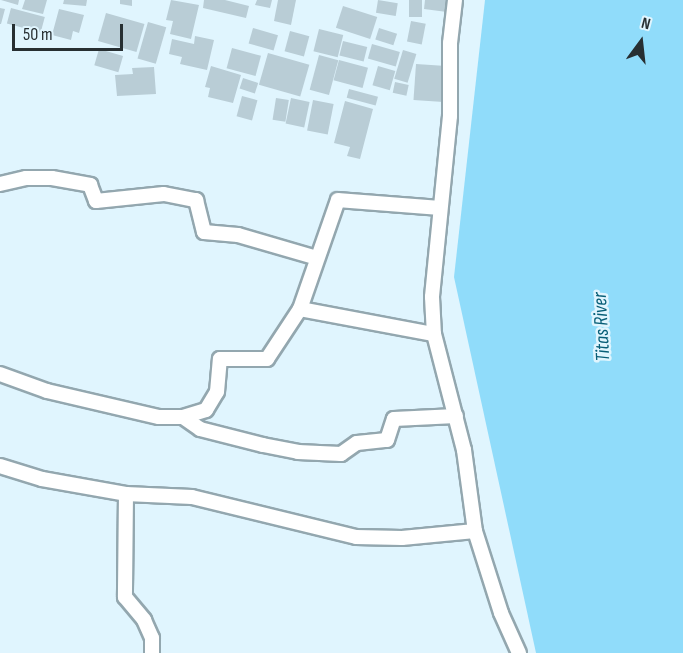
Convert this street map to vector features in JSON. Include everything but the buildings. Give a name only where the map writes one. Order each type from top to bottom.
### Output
[{"type":"street","points":[[455,0],[450,43],[450,116],[432,297],[434,334],[456,416],[475,531],[501,613],[519,653]]},
{"type":"street","points":[[0,184],[26,178],[52,177],[90,185],[96,201],[164,194],[196,200],[204,232],[238,235],[317,258]]},
{"type":"street","points":[[0,374],[47,391],[159,417],[183,417],[206,410],[217,392],[220,359],[267,359],[300,309],[338,200],[440,208]]},
{"type":"street","points":[[300,309],[434,334]]},
{"type":"street","points":[[183,417],[200,429],[263,445],[298,452],[341,454],[357,443],[387,440],[394,419],[456,416]]},
{"type":"street","points":[[0,466],[42,479],[126,494],[192,497],[356,537],[402,538],[475,531]]},
{"type":"street","points":[[126,494],[125,597],[144,620],[152,638],[152,653]]},
{"type":"water","name":"Titas River","points":[[485,0],[683,0],[683,653],[536,653],[454,277]]}]
